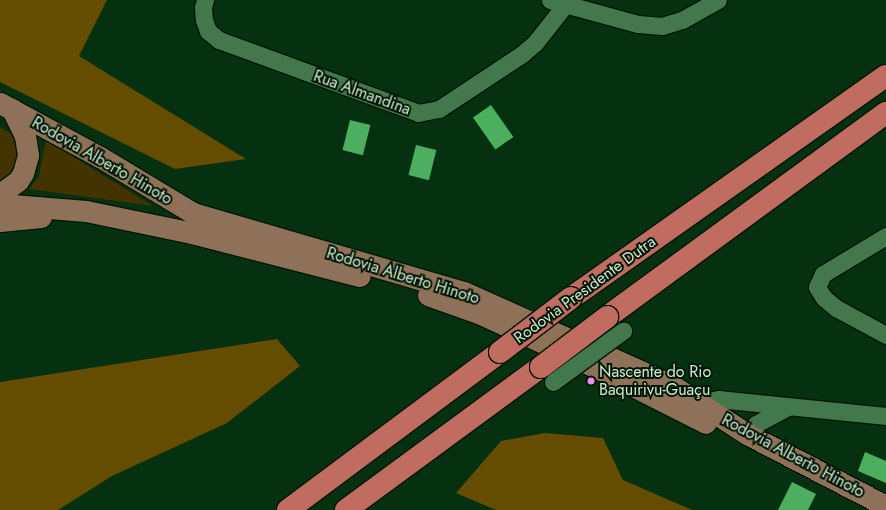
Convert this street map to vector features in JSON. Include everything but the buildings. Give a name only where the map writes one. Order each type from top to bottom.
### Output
[{"type":"highway","name":"Rodovia Presidente Dutra","points":[[288,510],[571,298],[886,76]]},
{"type":"highway","points":[[346,510],[421,454],[547,375],[615,324],[886,113]]},
{"type":"highway","points":[[373,510],[421,454]]},
{"type":"main road","points":[[0,194],[18,181],[23,173],[28,155],[25,136],[6,106]]},
{"type":"main road","name":"Rodovia Alberto Hinoto","points":[[6,106],[100,157],[193,213],[464,292],[670,384],[690,406],[871,510]]},
{"type":"main road","name":"Rodovia Alberto Hinoto","points":[[0,204],[86,211],[192,233],[415,290],[481,314],[690,406],[886,506]]},
{"type":"main road","points":[[0,221],[86,211]]},
{"type":"street","name":"Rua Almandina","points":[[206,0],[203,7],[204,20],[208,31],[219,40],[418,113],[439,109],[522,54],[535,43],[558,3]]},
{"type":"street","points":[[558,3],[638,24],[662,26],[682,20],[718,0]]},
{"type":"street","points":[[886,236],[823,274],[817,287],[824,298],[836,308],[886,335]]},
{"type":"street","points":[[690,406],[718,399],[886,416]]},
{"type":"street","points":[[747,434],[756,424],[788,407]]},
{"type":"shaded area","points":[[0,0],[107,0],[79,56],[246,159],[175,169],[0,82]]},
{"type":"shaded area","points":[[0,127],[16,137],[19,144],[17,168],[0,185]]},
{"type":"shaded area","points":[[46,140],[153,206],[29,189],[39,176]]},
{"type":"shaded area","points":[[277,339],[300,366],[227,423],[112,476],[58,510],[0,510],[0,382]]},
{"type":"shaded area","points":[[545,433],[603,438],[623,480],[692,510],[496,510],[456,493],[501,441]]},
{"type":"place","name":"Nascente do Rio Baquirivu-Guaçu","points":[[591,381]]}]
